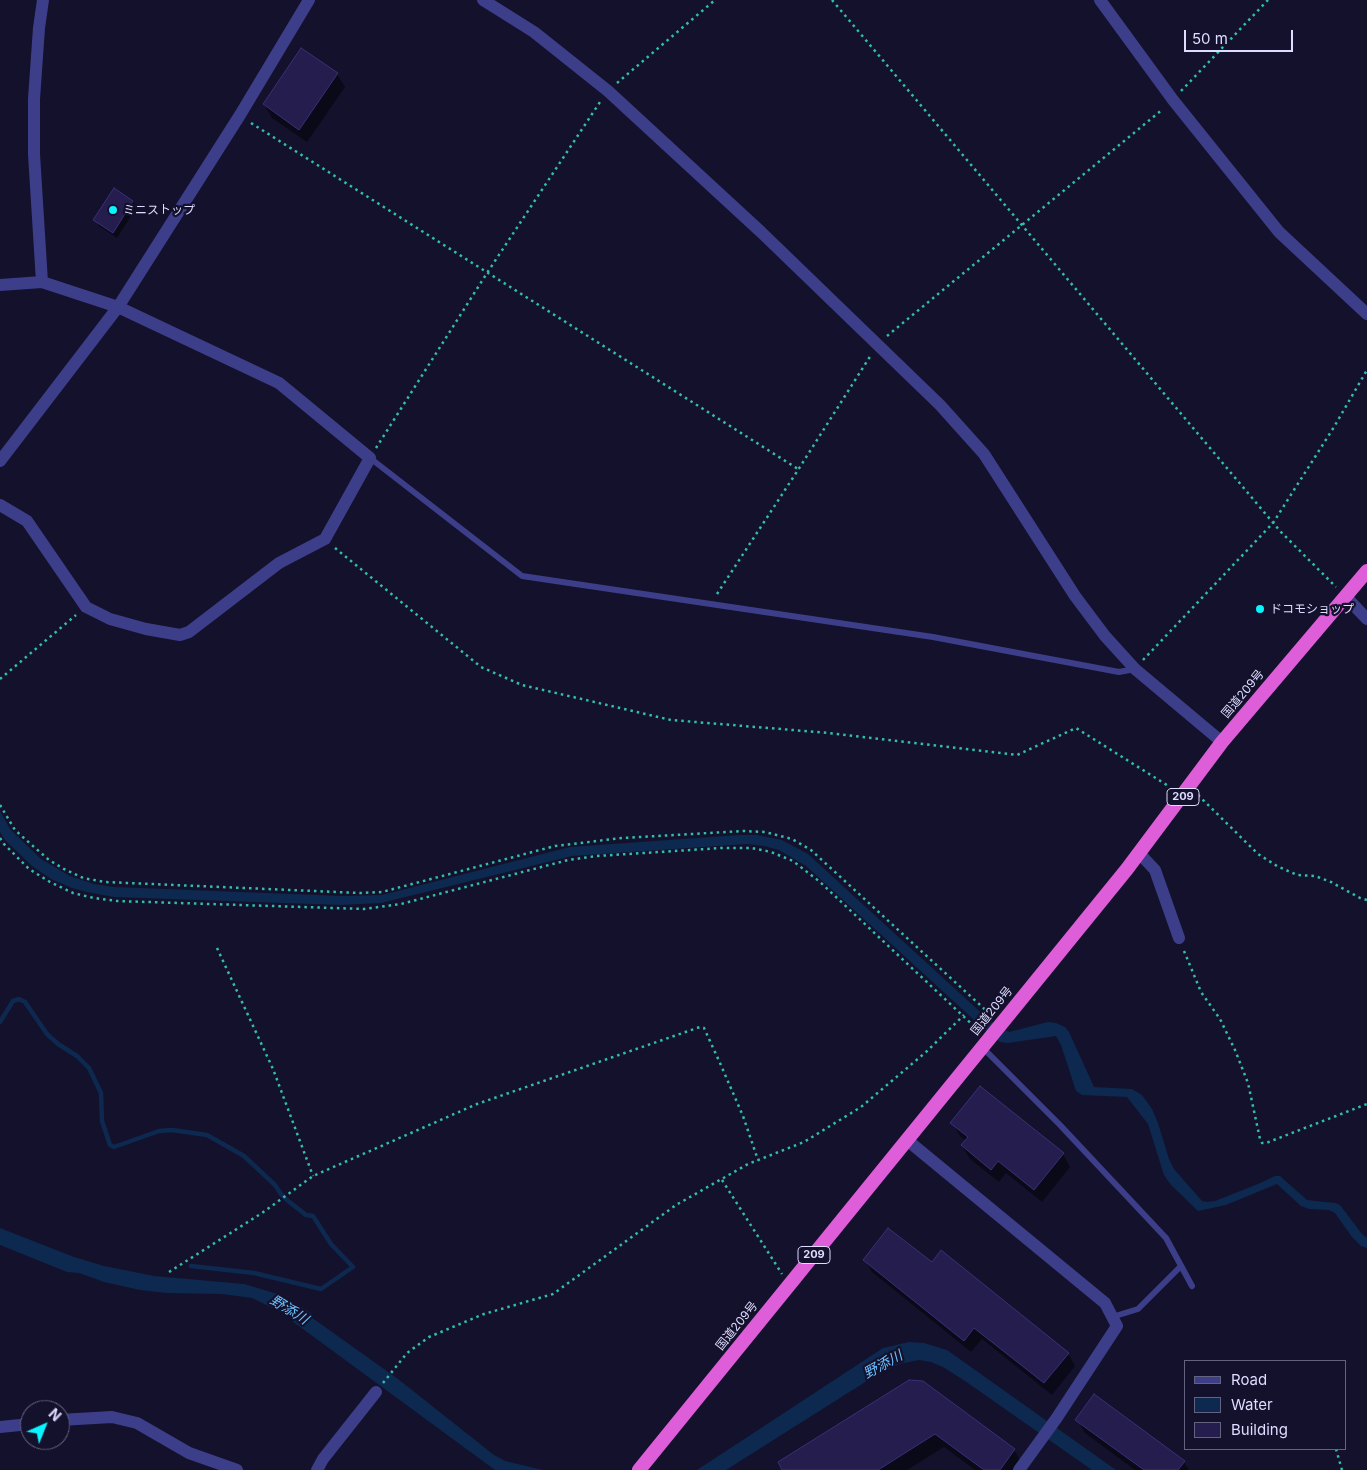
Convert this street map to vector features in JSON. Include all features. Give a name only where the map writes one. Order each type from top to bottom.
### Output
[{"type":"highway","name":"国道209号","points":[[639,1470],[985,1044],[996,1020],[1139,853],[1222,742],[1367,572]]},
{"type":"street","points":[[42,282],[34,154],[35,90],[39,28],[43,0]]},
{"type":"street","points":[[0,461],[118,308],[240,115],[309,0]]},
{"type":"street","points":[[483,0],[534,32],[608,91],[761,232],[940,405],[984,454],[1075,596],[1105,636],[1135,669],[1222,742]]},
{"type":"street","points":[[1100,0],[1173,100],[1279,232],[1367,314]]},
{"type":"street","points":[[0,285],[42,282],[118,308],[279,383],[370,458],[324,539],[279,563],[189,632],[180,634],[146,629],[110,619],[86,607],[27,521],[0,504]]},
{"type":"street","points":[[1346,597],[1367,619]]},
{"type":"street","points":[[1139,853],[1156,870],[1179,938]]},
{"type":"street","points":[[907,1140],[1106,1303],[1117,1326],[1056,1420],[1019,1470]]},
{"type":"street","points":[[317,1470],[323,1459],[376,1392]]},
{"type":"street","points":[[70,1419],[112,1417],[137,1423],[189,1454],[237,1470]]},
{"type":"street","points":[[0,1427],[20,1425]]},
{"type":"lane","points":[[370,458],[522,576],[932,637],[1119,672],[1135,669]]},
{"type":"lane","points":[[985,1044],[1166,1238],[1192,1286]]},
{"type":"lane","points":[[1112,1317],[1138,1309],[1181,1266]]},
{"type":"path","points":[[370,458],[487,273],[608,91],[715,0]]},
{"type":"path","points":[[832,0],[1273,523],[1346,597]]},
{"type":"path","points":[[710,604],[878,343],[1173,100],[1268,0]]},
{"type":"path","points":[[240,115],[798,470]]},
{"type":"path","points":[[1135,669],[1273,523],[1334,427],[1367,370]]},
{"type":"path","points":[[324,539],[481,666],[522,685],[671,720],[829,733],[1017,755],[1076,728],[1187,791],[1258,854],[1277,866],[1298,875],[1315,876],[1332,882],[1367,900]]},
{"type":"path","points":[[0,679],[86,607]]},
{"type":"path","points":[[0,805],[14,830],[49,860],[83,878],[105,882],[360,893],[382,892],[555,846],[622,838],[743,831],[765,832],[792,839],[811,850],[996,1020]]},
{"type":"path","points":[[0,838],[29,868],[50,882],[73,893],[94,898],[126,901],[364,909],[402,904],[568,860],[597,856],[721,848],[752,848],[771,852],[793,861],[820,882],[964,1015],[985,1044]]},
{"type":"path","points":[[0,848],[4,844]]},
{"type":"path","points":[[1179,938],[1201,992],[1220,1019],[1242,1067],[1262,1142],[1266,1143],[1367,1104]]},
{"type":"path","points":[[217,948],[273,1069],[313,1176]]},
{"type":"path","points":[[376,1392],[407,1353],[429,1337],[484,1314],[553,1294],[676,1205],[758,1160],[804,1142],[861,1107],[899,1076],[964,1015]]},
{"type":"path","points":[[169,1272],[262,1213],[313,1176],[477,1104],[700,1027],[704,1028],[720,1063],[743,1116],[758,1160]]},
{"type":"path","points":[[722,1180],[790,1286]]},
{"type":"path","points":[[1336,1450],[1342,1470]]},
{"type":"water","points":[[0,811],[10,829],[41,859],[70,876],[94,884],[114,887],[343,896],[382,895],[570,847],[739,835],[757,835],[782,840],[808,854],[989,1020],[1009,1032],[1048,1022],[1065,1027],[1094,1087],[1132,1089],[1142,1095],[1152,1109],[1174,1169],[1202,1201],[1215,1201],[1275,1176],[1280,1176],[1307,1200],[1340,1205],[1367,1238],[1367,1248],[1361,1246],[1352,1237],[1335,1213],[1329,1210],[1309,1209],[1301,1206],[1277,1184],[1226,1205],[1198,1211],[1171,1185],[1164,1175],[1148,1124],[1127,1097],[1082,1095],[1076,1091],[1061,1045],[1056,1036],[1008,1043],[1000,1042],[806,866],[779,850],[747,844],[572,856],[381,903],[341,905],[114,897],[72,888],[51,879],[32,866],[1,834]]},
{"type":"water","name":"野添川","points":[[0,1228],[74,1257],[104,1266],[154,1276],[244,1284],[281,1295],[313,1314],[311,1317],[398,1379],[494,1455],[505,1461],[543,1470],[495,1470],[292,1321],[293,1318],[252,1298],[222,1294],[167,1293],[140,1290],[104,1282],[79,1273],[67,1272],[0,1245]]},
{"type":"water","name":"野添川","points":[[909,1342],[924,1343],[947,1350],[1116,1470],[1092,1470],[943,1367],[919,1360],[899,1364],[870,1379],[726,1470],[697,1470],[883,1348]]},
{"type":"building","points":[[301,48],[338,73],[299,130],[263,104]]},
{"type":"building","name":"ミニストップ","points":[[114,188],[133,201],[113,233],[93,220]]},
{"type":"building","points":[[980,1086],[1064,1153],[1034,1190],[998,1161],[991,1170],[961,1145],[968,1137],[950,1123]]},
{"type":"building","points":[[888,1228],[932,1262],[941,1250],[1069,1353],[1044,1383],[974,1328],[964,1341],[863,1260]]},
{"type":"building","points":[[909,1380],[923,1381],[1015,1449],[1000,1470],[984,1470],[935,1434],[878,1470],[782,1470],[778,1462]]},
{"type":"building","points":[[1094,1394],[1185,1461],[1178,1470],[1144,1470],[1075,1420]]},
{"type":"waterway","points":[[0,1022],[13,1001],[19,999],[25,1002],[47,1034],[58,1044],[77,1056],[89,1068],[101,1093],[102,1121],[110,1145],[114,1147],[159,1131],[172,1130],[207,1135],[244,1156],[275,1185],[287,1200],[306,1215],[313,1216],[331,1244],[353,1267],[321,1289],[254,1273],[191,1266]]},
{"type":"place","name":"ミニストップ","points":[[113,210]]},
{"type":"place","name":"ドコモショップ","points":[[1260,609]]}]
